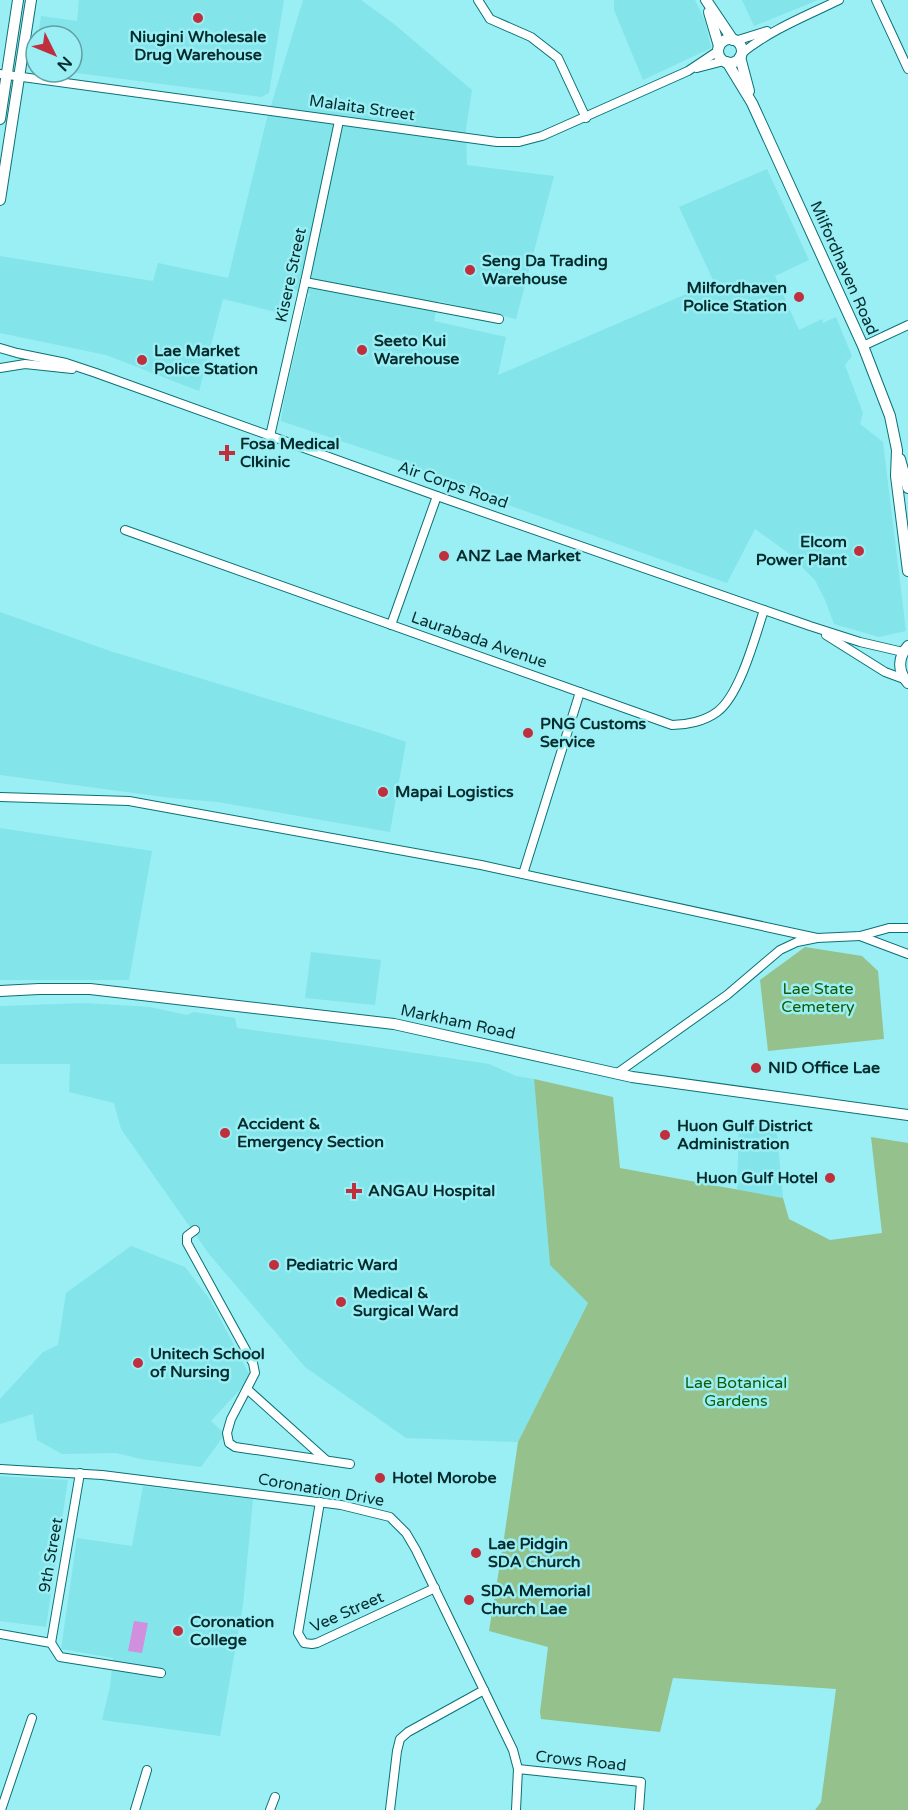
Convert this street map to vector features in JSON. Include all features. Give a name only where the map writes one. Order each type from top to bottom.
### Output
[{"type":"main road","points":[[0,119],[3,74],[18,0]]},
{"type":"main road","points":[[0,200],[31,0]]},
{"type":"main road","name":"Milfordhaven Road","points":[[734,40],[706,0],[722,55],[753,103],[863,346],[890,416],[908,488]]},
{"type":"main road","points":[[726,40],[734,40],[740,45],[740,55],[734,62],[722,55],[726,40]]},
{"type":"main road","name":"Milfordhaven Road","points":[[740,55],[753,103]]},
{"type":"main road","name":"Milfordhaven Road","points":[[897,450],[896,476],[908,571]]},
{"type":"main road","points":[[906,681],[900,670],[900,661],[907,647]]},
{"type":"main road","name":"Markham Road","points":[[0,991],[90,989],[394,1024],[616,1074],[907,1116]]},
{"type":"street","points":[[478,0],[490,19],[531,37],[558,58],[586,118]]},
{"type":"street","points":[[740,55],[755,43],[798,19],[839,0]]},
{"type":"street","points":[[876,0],[908,69]]},
{"type":"street","points":[[734,40],[752,36],[798,19]]},
{"type":"street","name":"Malaita Street","points":[[3,74],[496,142],[519,142],[542,136],[586,118],[722,55]]},
{"type":"street","name":"Kisere Street","points":[[270,436],[339,120]]},
{"type":"street","points":[[305,282],[499,320]]},
{"type":"street","points":[[863,346],[908,325]]},
{"type":"street","name":"Air Corps Road","points":[[0,348],[87,370],[437,496],[810,626],[860,642],[907,647]]},
{"type":"street","name":"Air Corps Road","points":[[0,368],[25,364],[87,370]]},
{"type":"street","points":[[391,625],[437,496]]},
{"type":"street","name":"Laurabada Avenue","points":[[125,530],[672,725],[684,725],[717,712],[731,697],[765,610]]},
{"type":"street","name":"Air Corps Road","points":[[810,626],[885,672],[906,681]]},
{"type":"street","points":[[523,874],[580,692]]},
{"type":"street","points":[[0,797],[129,801],[481,865],[817,938]]},
{"type":"street","points":[[616,1074],[727,995],[780,950],[797,942],[817,938],[860,936],[889,928],[908,928]]},
{"type":"street","points":[[860,936],[908,954]]},
{"type":"street","points":[[195,1230],[187,1236],[187,1243],[253,1363],[255,1373],[231,1419],[227,1433],[229,1443],[235,1447],[350,1464]]},
{"type":"street","points":[[247,1389],[327,1461]]},
{"type":"street","name":"Coronation Drive","points":[[0,1469],[80,1473],[321,1502],[390,1517],[406,1533],[435,1588],[513,1750],[518,1768]]},
{"type":"street","name":"9th Street","points":[[51,1643],[80,1473]]},
{"type":"street","name":"Vee Street","points":[[321,1502],[298,1633],[304,1643],[317,1643],[435,1588]]},
{"type":"street","points":[[0,1634],[51,1643],[60,1657],[161,1674]]},
{"type":"street","points":[[390,1810],[400,1739],[408,1732],[484,1690]]},
{"type":"street","points":[[1,1810],[32,1718]]},
{"type":"street","points":[[516,1810],[518,1768]]},
{"type":"street","name":"Crows Road","points":[[518,1768],[641,1782],[639,1810]]},
{"type":"street","points":[[135,1810],[147,1770]]},
{"type":"street","points":[[270,1810],[275,1797]]},
{"type":"shaded area","points":[[79,0],[284,0],[269,93],[261,97],[84,74],[84,24],[40,24],[41,16],[77,21]]},
{"type":"shaded area","points":[[303,0],[361,0],[394,24],[472,90],[466,129],[467,165],[554,176],[516,319],[438,301],[434,321],[506,337],[498,375],[714,282],[679,207],[767,169],[809,260],[775,276],[799,330],[822,319],[823,323],[836,317],[852,356],[845,365],[863,413],[860,424],[883,442],[906,631],[879,637],[834,624],[815,580],[787,552],[755,529],[727,583],[483,496],[401,461],[281,421],[308,297],[311,294],[294,290],[288,315],[223,299],[199,391],[106,355],[0,333],[0,256],[153,281],[158,263],[228,278],[266,122]]},
{"type":"shaded area","points":[[614,0],[695,0],[705,21],[711,48],[643,80],[614,10]]},
{"type":"shaded area","points":[[742,0],[818,0],[754,26]]},
{"type":"shaded area","points":[[0,612],[110,651],[406,742],[390,832],[218,802],[171,798],[0,775]]},
{"type":"shaded area","points":[[0,828],[152,851],[129,980],[0,980]]},
{"type":"shaded area","points":[[311,952],[381,960],[375,1005],[305,998]]},
{"type":"shaded area","name":"ANGAU Hospital","points":[[85,1003],[150,1007],[187,1015],[194,1012],[235,1018],[237,1028],[489,1064],[516,1076],[534,1079],[550,1265],[588,1303],[518,1442],[406,1438],[305,1367],[209,1254],[121,1129],[114,1103],[69,1092],[70,1064],[0,1064],[0,1006]]},
{"type":"shaded area","points":[[739,1120],[776,1123],[783,1198],[737,1190]]},
{"type":"shaded area","name":"Unitech School of Nursing","points":[[131,1246],[185,1267],[211,1301],[249,1374],[246,1383],[211,1421],[225,1434],[201,1467],[141,1459],[116,1453],[62,1454],[37,1440],[33,1414],[0,1424],[0,1399],[43,1352],[58,1345],[66,1293]]},
{"type":"shaded area","points":[[0,1476],[68,1480],[46,1627],[0,1621]]},
{"type":"shaded area","name":"Coronation College","points":[[143,1486],[253,1499],[243,1605],[220,1736],[102,1720],[110,1687],[113,1658],[61,1649],[77,1538],[132,1546]]},
{"type":"shaded area","points":[[134,1621],[148,1623],[142,1653],[128,1651]]},
{"type":"green space","name":"Lae State Cemetery","points":[[805,947],[862,956],[878,971],[884,1039],[768,1051],[760,980]]},
{"type":"green space","name":"Lae Botanical Gardens","points":[[534,1079],[613,1097],[620,1168],[783,1198],[789,1219],[830,1240],[882,1233],[871,1137],[908,1143],[908,1810],[815,1810],[821,1802],[836,1689],[673,1678],[660,1732],[541,1719],[548,1647],[489,1631],[518,1442],[588,1303],[550,1265]]},
{"type":"place","name":"Niugini Wholesale Drug Warehouse","points":[[198,18]]},
{"type":"place","name":"Seng Da Trading Warehouse","points":[[470,270]]},
{"type":"place","name":"Milfordhaven Police Station","points":[[799,297]]},
{"type":"place","name":"Seeto Kui Warehouse","points":[[362,350]]},
{"type":"place","name":"Lae Market Police Station","points":[[142,360]]},
{"type":"place","name":"Fosa Medical Clkinic","points":[[227,453]]},
{"type":"place","name":"Elcom Power Plant","points":[[859,551]]},
{"type":"place","name":"ANZ Lae Market","points":[[444,556]]},
{"type":"place","name":"PNG Customs Service","points":[[528,733]]},
{"type":"place","name":"Mapai Logistics","points":[[383,792]]},
{"type":"place","name":"NID Office Lae","points":[[756,1068]]},
{"type":"place","name":"Accident & Emergency Section","points":[[225,1133]]},
{"type":"place","name":"Huon Gulf District Administration","points":[[665,1135]]},
{"type":"place","name":"Huon Gulf Hotel","points":[[830,1178]]},
{"type":"place","name":"ANGAU Hospital","points":[[354,1191]]},
{"type":"place","name":"Pediatric Ward","points":[[274,1265]]},
{"type":"place","name":"Medical & Surgical Ward","points":[[341,1302]]},
{"type":"place","name":"Unitech School of Nursing","points":[[138,1363]]},
{"type":"place","name":"Hotel Morobe","points":[[380,1478]]},
{"type":"place","name":"Lae Pidgin SDA Church","points":[[476,1553]]},
{"type":"place","name":"SDA Memorial Church Lae","points":[[469,1600]]},
{"type":"place","name":"Coronation College","points":[[178,1631]]}]
